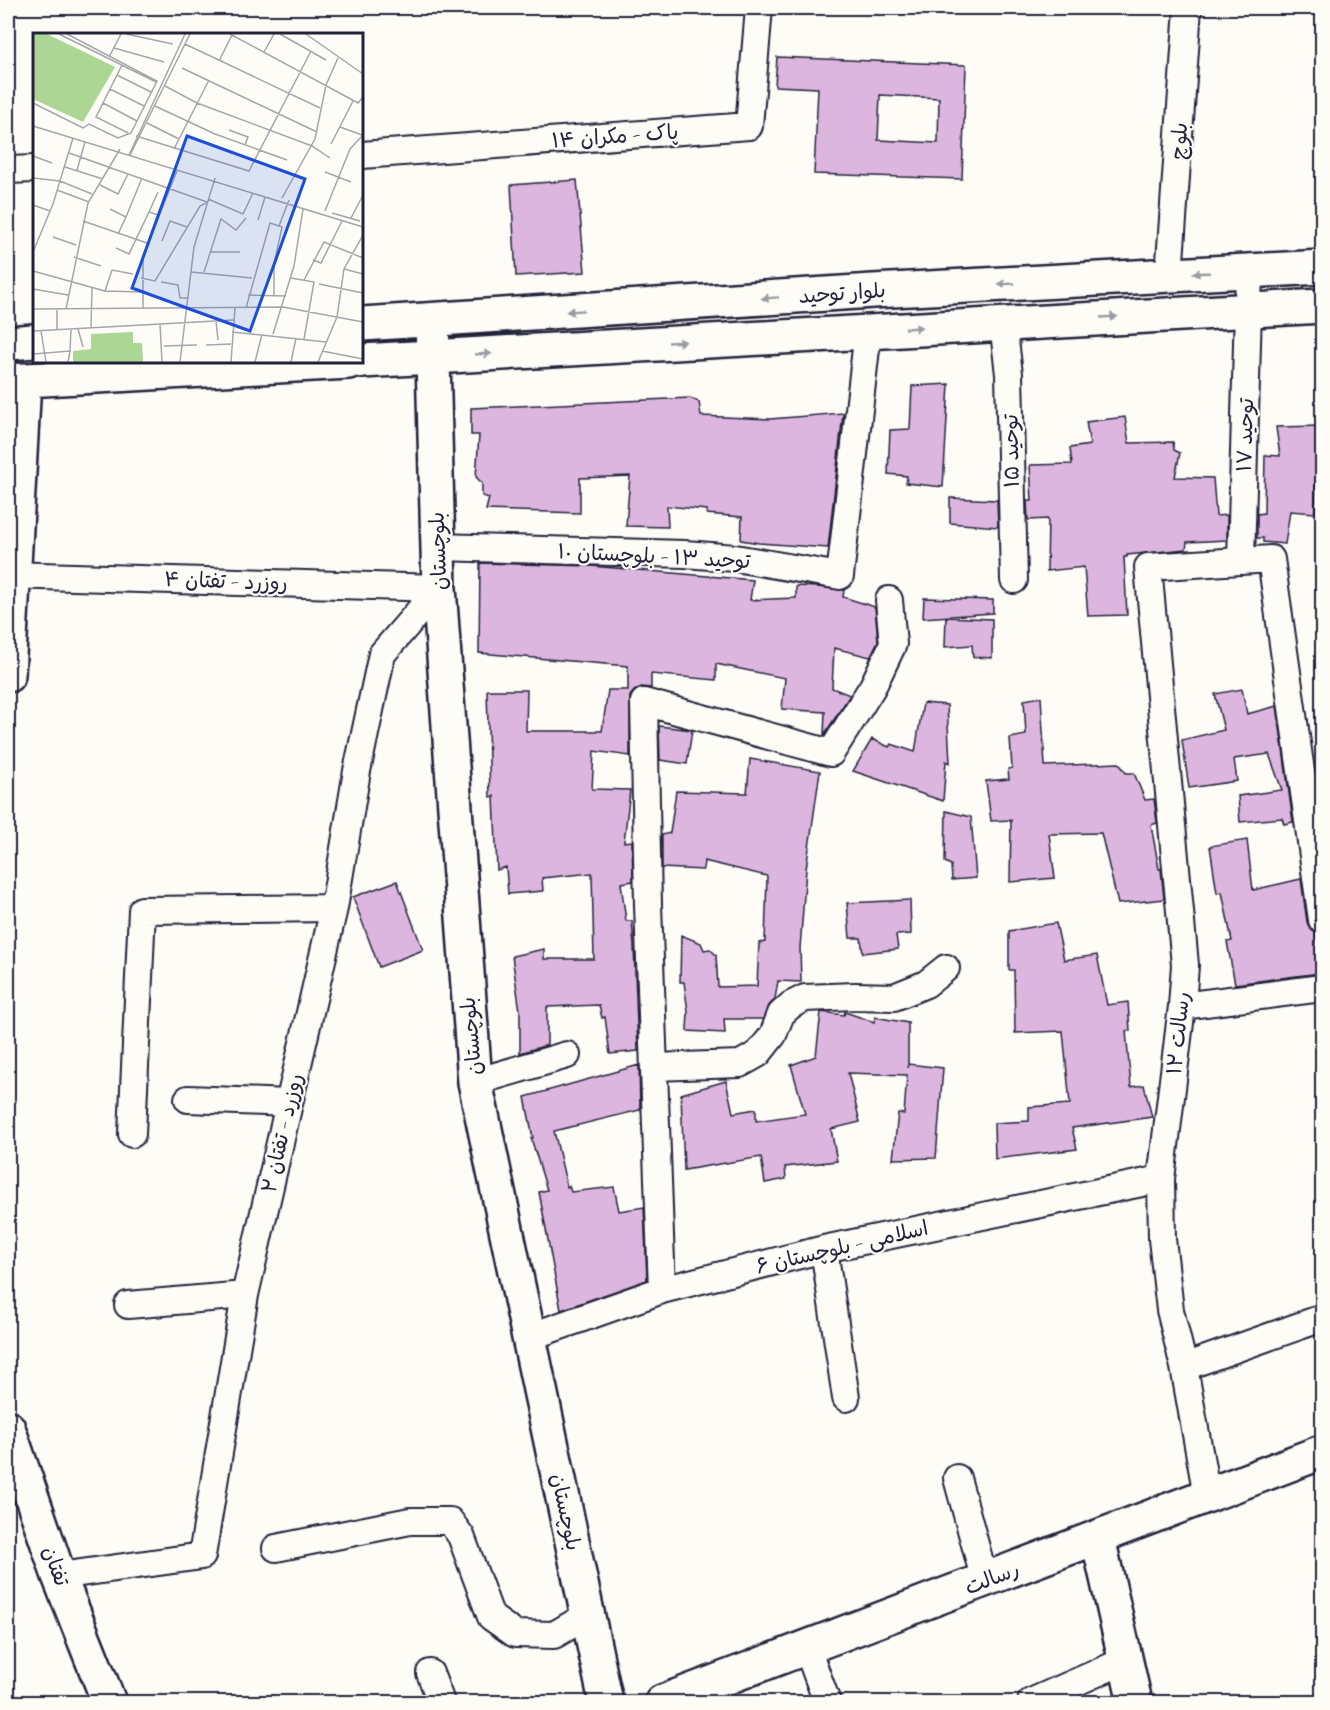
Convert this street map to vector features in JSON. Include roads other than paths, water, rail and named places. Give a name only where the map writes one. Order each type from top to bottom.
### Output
[{"type":"street","name":"پاک - مکران ۱۴","points":[[363,155],[749,126],[759,8]]},
{"type":"street","name":"بلوچ","points":[[1169,275],[1188,8]]},
{"type":"street","points":[[8,170],[33,169]]},
{"type":"street","name":"بلوار توحید","points":[[363,324],[873,291],[1323,267]]},
{"type":"street","name":"توحید ۱۷","points":[[1241,560],[1249,272]]},
{"type":"street","name":"بلوار توحید","points":[[363,361],[1323,306]]},
{"type":"street","name":"بلوچستان","points":[[432,320],[439,588],[475,1082],[606,1702]]},
{"type":"street","name":"توحید ۱۵","points":[[1003,323],[1009,375],[1014,580]]},
{"type":"street","name":"توحید ۱۳ - بلوچستان ۱۰","points":[[438,547],[685,554],[735,558],[840,576],[868,331]]},
{"type":"street","points":[[8,343],[33,341]]},
{"type":"street","points":[[8,675],[16,381],[331,363]]},
{"type":"street","points":[[1241,560],[1271,559],[1323,920]]},
{"type":"street","name":"رسالت ۱۲","points":[[1207,1496],[1184,1367],[1170,1310],[1162,1239],[1161,1179],[1185,965],[1148,567],[1241,560]]},
{"type":"street","name":"روزرد - تفتان ۴","points":[[10,574],[439,588]]},
{"type":"street","name":"روزرد - تفتان ۲","points":[[59,1576],[202,1556],[245,1295],[334,908],[357,771],[382,654],[439,588]]},
{"type":"street","points":[[662,1290],[644,702],[831,753],[873,686],[893,644],[889,600]]},
{"type":"street","points":[[132,1134],[142,910],[334,908]]},
{"type":"street","points":[[654,1067],[740,1064],[758,1054],[773,1035],[781,1014],[790,1005],[805,998],[855,996],[894,998],[926,984],[946,968]]},
{"type":"street","points":[[1182,1006],[1323,988]]},
{"type":"street","points":[[475,1082],[567,1055]]},
{"type":"street","points":[[188,1099],[289,1103]]},
{"type":"street","name":"اسلامی - بلوچستان ۶","points":[[529,1337],[662,1290],[824,1249],[1161,1179]]},
{"type":"street","points":[[824,1249],[846,1398]]},
{"type":"street","points":[[128,1305],[245,1295]]},
{"type":"street","points":[[1184,1367],[1323,1318]]},
{"type":"street","name":"تفتان","points":[[8,1428],[59,1576],[109,1702]]},
{"type":"street","name":"رسالت","points":[[662,1702],[1323,1452]]},
{"type":"street","points":[[957,1478],[985,1581]]},
{"type":"street","points":[[276,1548],[410,1521],[450,1521],[461,1536],[491,1617],[515,1634],[554,1635],[588,1615]]},
{"type":"street","points":[[1098,1538],[1135,1702]]},
{"type":"street","points":[[807,1648],[827,1702]]},
{"type":"street","points":[[1031,1702],[1124,1660]]},
{"type":"street","points":[[430,1673],[441,1702]]}]
